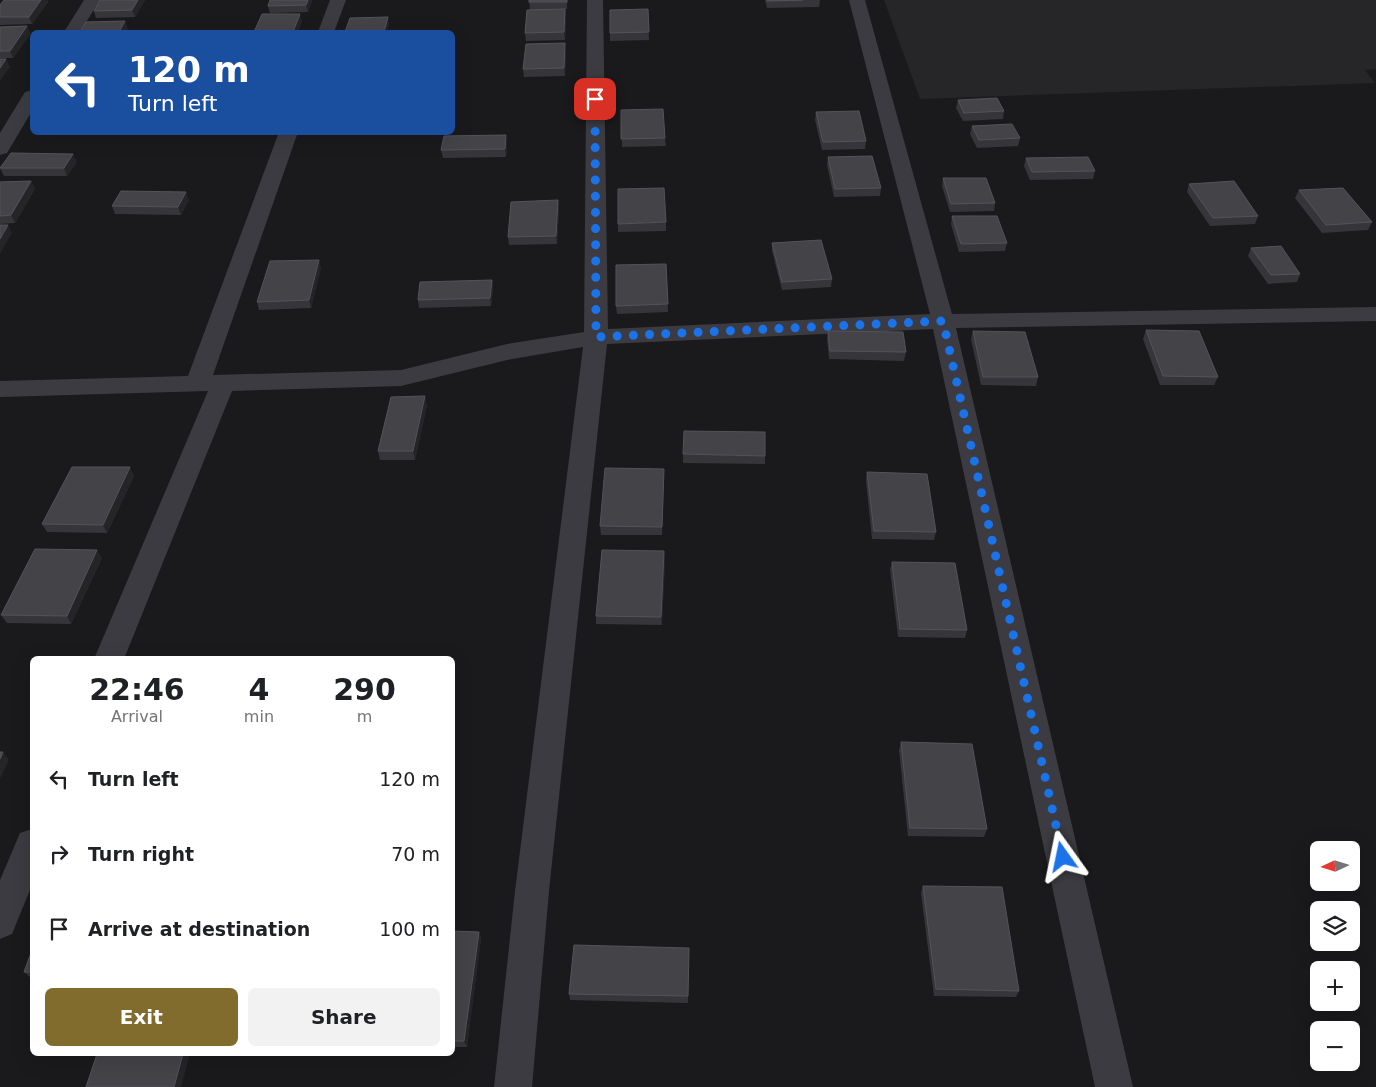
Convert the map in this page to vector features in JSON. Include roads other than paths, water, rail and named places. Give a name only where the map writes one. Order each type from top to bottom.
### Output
[{"type":"street","points":[[73,30],[92,0]]},
{"type":"street","points":[[327,30],[338,0]]},
{"type":"street","points":[[513,1087],[532,891],[596,337],[595,0]]},
{"type":"street","points":[[857,0],[943,321],[1114,1087]]},
{"type":"street","points":[[0,149],[30,99]]},
{"type":"street","points":[[197,385],[288,135]]},
{"type":"street","points":[[0,389],[402,378],[507,352],[596,337],[943,321],[1376,314]]},
{"type":"street","points":[[110,656],[223,384]]},
{"type":"street","points":[[0,922],[30,849]]}]
